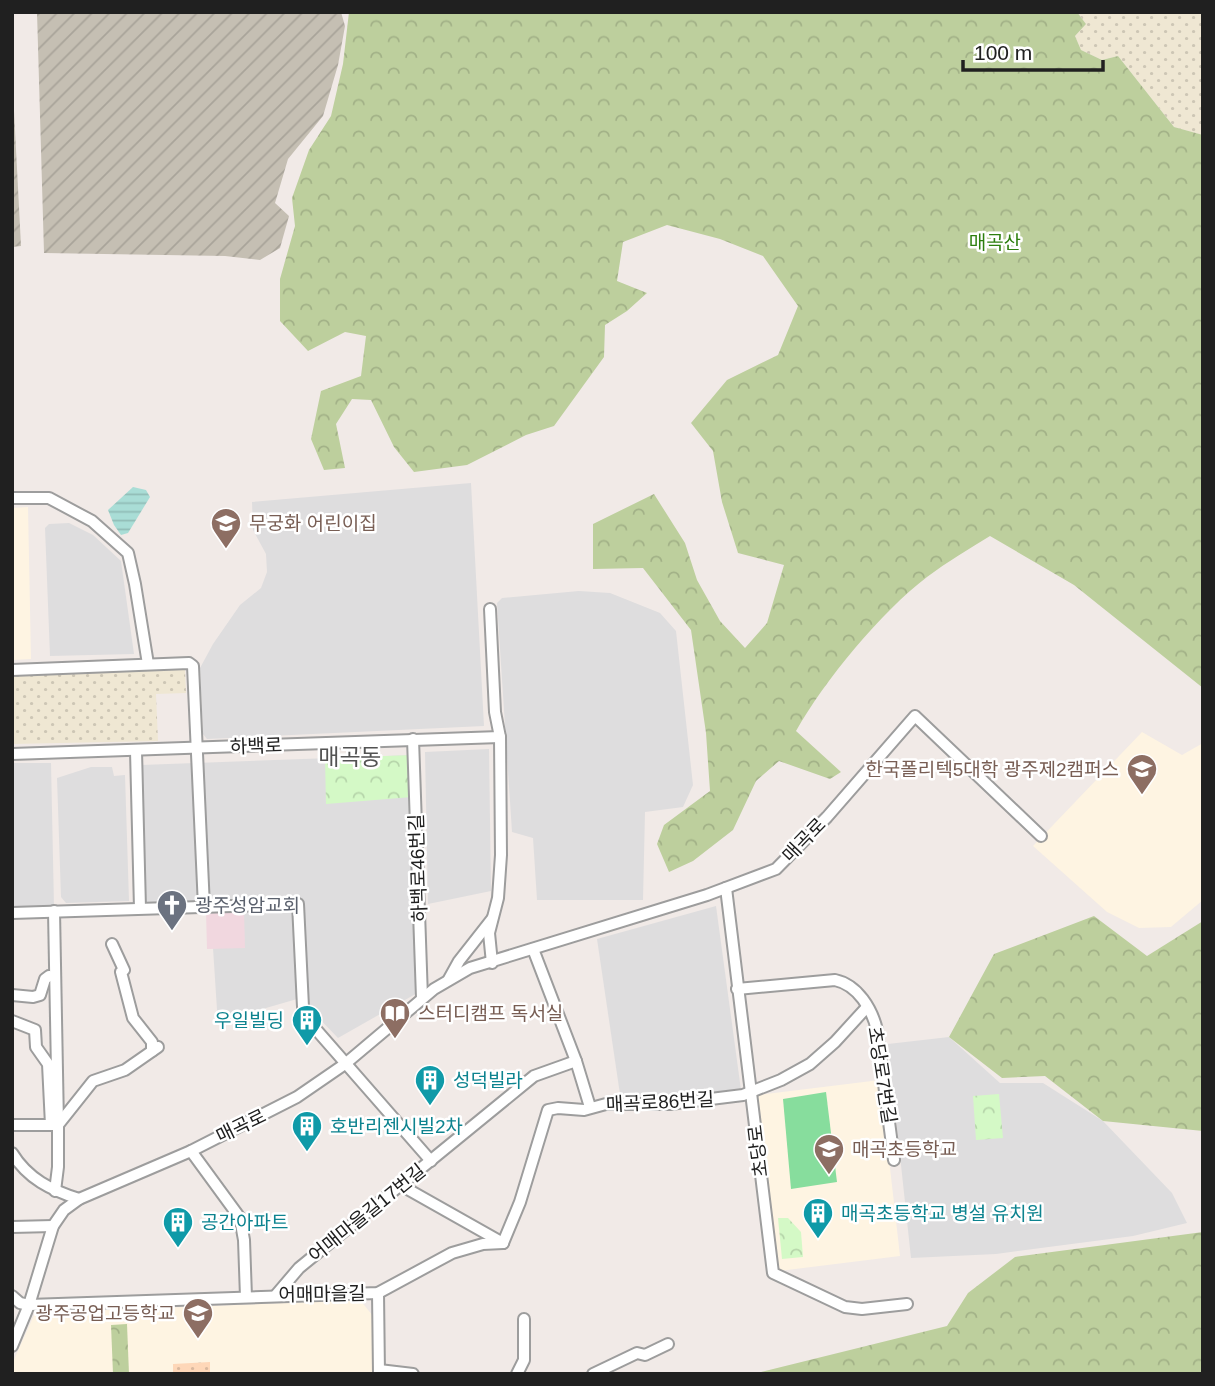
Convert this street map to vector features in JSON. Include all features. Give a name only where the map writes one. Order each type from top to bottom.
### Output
[{"type":"street","points":[[12,498],[49,498],[92,521],[128,553],[148,664]]},
{"type":"street","name":"매곡로","points":[[490,609],[495,712],[500,737],[501,855],[498,898],[492,919],[489,949],[492,963]]},
{"type":"street","points":[[12,670],[189,663],[193,666],[204,907],[12,913]]},
{"type":"street","name":"매곡로","points":[[53,1226],[64,1210],[79,1199],[191,1151],[287,1103],[345,1064],[422,998],[470,968],[766,873],[787,859],[915,716],[1041,836]]},
{"type":"street","name":"하백로","points":[[12,754],[500,737]]},
{"type":"street","name":"하백로46번길","points":[[413,739],[422,998]]},
{"type":"street","points":[[136,751],[141,908]]},
{"type":"street","name":"초당로","points":[[726,888],[773,1273],[845,1307],[862,1309],[906,1304]]},
{"type":"street","name":"어매마을길17번길","points":[[204,907],[298,904],[303,1007],[306,1018],[431,1161]]},
{"type":"street","points":[[54,911],[54,1125]]},
{"type":"street","name":"매곡로","points":[[449,979],[459,961],[492,919]]},
{"type":"street","points":[[12,1125],[54,1125],[93,1081],[125,1070],[155,1049],[133,1018],[121,972],[124,970],[112,944]]},
{"type":"street","name":"매곡로86번길","points":[[533,949],[576,1061],[590,1107],[606,1104],[670,1104],[751,1093],[798,1071],[819,1057],[867,1007]]},
{"type":"street","points":[[12,995],[40,995],[45,979],[49,976]]},
{"type":"street","name":"초당로7번길","points":[[737,989],[835,980],[852,987],[875,1021],[894,1160]]},
{"type":"street","points":[[12,1021],[36,1030],[36,1047],[48,1064],[58,1167],[55,1191]]},
{"type":"street","name":"어매마을길17번길","points":[[276,1295],[299,1268],[534,1076],[576,1061]]},
{"type":"street","points":[[402,1186],[503,1242],[520,1202],[548,1110],[558,1108],[584,1111],[590,1107]]},
{"type":"street","points":[[191,1151],[240,1218],[244,1240],[246,1297]]},
{"type":"street","points":[[12,1153],[31,1176],[55,1191],[79,1199]]},
{"type":"street","points":[[12,1227],[53,1226],[29,1305],[12,1346]]},
{"type":"street","name":"어매마을길","points":[[29,1305],[378,1293],[452,1253],[483,1244],[503,1242]]},
{"type":"street","points":[[378,1293],[379,1372],[413,1374]]},
{"type":"street","points":[[12,1296],[20,1303],[29,1305]]},
{"type":"street","points":[[517,1374],[524,1360],[524,1319]]},
{"type":"street","points":[[593,1374],[637,1353],[645,1355],[668,1344]]},
{"type":"shaded area","points":[[37,12],[341,12],[345,26],[338,65],[323,116],[288,159],[275,203],[289,216],[280,248],[260,260],[225,256],[44,253]]},
{"type":"shaded area","points":[[1077,12],[1203,12],[1203,135],[1174,127],[1118,56],[1102,60],[1081,50],[1075,36],[1086,24]]},
{"type":"shaded area","points":[[12,72],[21,246],[12,247]]},
{"type":"shaded area","points":[[471,483],[484,726],[207,739],[203,734],[200,668],[240,605],[261,588],[267,572],[266,554],[253,530],[252,502]]},
{"type":"shaded area","points":[[28,507],[31,659],[12,660],[12,508]]},
{"type":"shaded area","points":[[69,523],[93,535],[121,561],[134,654],[50,656],[45,528],[49,524]]},
{"type":"shaded area","points":[[579,591],[610,593],[660,613],[676,631],[693,785],[683,807],[645,812],[643,900],[537,900],[533,838],[512,832],[497,603],[502,598]]},
{"type":"shaded area","points":[[185,669],[186,693],[156,694],[158,741],[12,744],[12,676]]},
{"type":"shaded area","name":"한국폴리텍5대학 광주제2캠퍼스","points":[[1142,732],[1182,755],[1203,743],[1203,900],[1171,927],[1139,928],[1107,912],[1033,846]]},
{"type":"shaded area","points":[[489,749],[491,891],[428,904],[425,752]]},
{"type":"shaded area","points":[[414,755],[419,992],[338,1038],[310,1009],[301,898],[144,904],[141,765]]},
{"type":"shaded area","points":[[12,763],[51,763],[54,907],[12,908]]},
{"type":"shaded area","points":[[91,767],[112,767],[114,776],[125,775],[129,901],[66,903],[61,897],[57,778]]},
{"type":"shaded area","points":[[716,906],[741,1090],[648,1101],[621,1101],[597,939]]},
{"type":"shaded area","points":[[244,911],[293,912],[297,999],[266,1008],[243,1024],[218,1025],[213,948],[244,947]]},
{"type":"shaded area","points":[[244,911],[245,948],[207,949],[206,912]]},
{"type":"shaded area","points":[[949,1037],[1000,1083],[1043,1083],[1103,1121],[1172,1193],[1187,1223],[1133,1236],[996,1254],[911,1258],[888,1044]]},
{"type":"shaded area","name":"매곡초등학교","points":[[880,1080],[900,1256],[779,1271],[758,1095]]},
{"type":"shaded area","name":"광주공업고등학교","points":[[360,1300],[373,1316],[374,1374],[12,1374],[12,1364],[35,1313]]},
{"type":"green space","name":"매곡산","points":[[349,12],[1077,12],[1086,24],[1075,36],[1081,50],[1102,60],[1118,56],[1174,127],[1203,135],[1203,688],[1074,585],[990,536],[927,577],[891,609],[855,648],[808,711],[796,731],[841,772],[830,779],[779,761],[756,781],[733,830],[693,861],[669,872],[657,844],[664,825],[710,791],[706,733],[691,630],[643,568],[593,569],[593,524],[654,494],[685,543],[697,580],[720,621],[745,648],[767,623],[784,565],[738,553],[722,502],[713,451],[691,423],[727,380],[778,355],[798,306],[763,256],[720,239],[667,225],[623,242],[617,281],[647,293],[627,311],[605,325],[604,357],[554,426],[526,435],[467,465],[414,472],[394,447],[371,400],[352,399],[336,424],[345,468],[324,470],[311,439],[321,391],[361,376],[366,336],[345,332],[308,351],[280,321],[280,279],[295,226],[292,198],[309,150],[331,116],[343,64]]},
{"type":"green space","points":[[414,755],[412,797],[326,804],[325,758]]},
{"type":"green space","points":[[1094,916],[1147,956],[1203,921],[1203,1131],[1103,1121],[1045,1076],[1002,1078],[949,1037],[994,954]]},
{"type":"green space","points":[[826,1092],[837,1182],[791,1189],[783,1099]]},
{"type":"green space","points":[[999,1094],[1003,1138],[976,1140],[973,1096]]},
{"type":"green space","points":[[778,1218],[788,1218],[801,1232],[803,1257],[782,1259]]},
{"type":"green space","points":[[1203,1232],[1203,1374],[753,1374],[947,1326],[968,1293],[1015,1257]]},
{"type":"green space","points":[[127,1324],[129,1374],[113,1374],[111,1325]]},
{"type":"sand","points":[[210,1362],[210,1374],[173,1374],[173,1364]]},
{"type":"water","points":[[133,487],[146,490],[150,497],[128,533],[121,535],[108,510]]},
{"type":"place","name":"무궁화 어린이집","points":[[226,550]]},
{"type":"place","name":"한국폴리텍5대학 광주제2캠퍼스","points":[[1142,796]]},
{"type":"place","name":"광주성암교회","points":[[172,932]]},
{"type":"place","name":"스터디캠프 독서실","points":[[395,1040]]},
{"type":"place","name":"우일빌딩","points":[[307,1047]]},
{"type":"place","name":"성덕빌라","points":[[430,1107]]},
{"type":"place","name":"호반리젠시빌2차","points":[[307,1153]]},
{"type":"place","name":"매곡초등학교","points":[[829,1176]]},
{"type":"place","name":"매곡초등학교 병설 유치원","points":[[818,1240]]},
{"type":"place","name":"공간아파트","points":[[178,1249]]},
{"type":"place","name":"광주공업고등학교","points":[[198,1340]]},
{"type":"district","name":"매곡동","points":[[350,757]]}]
